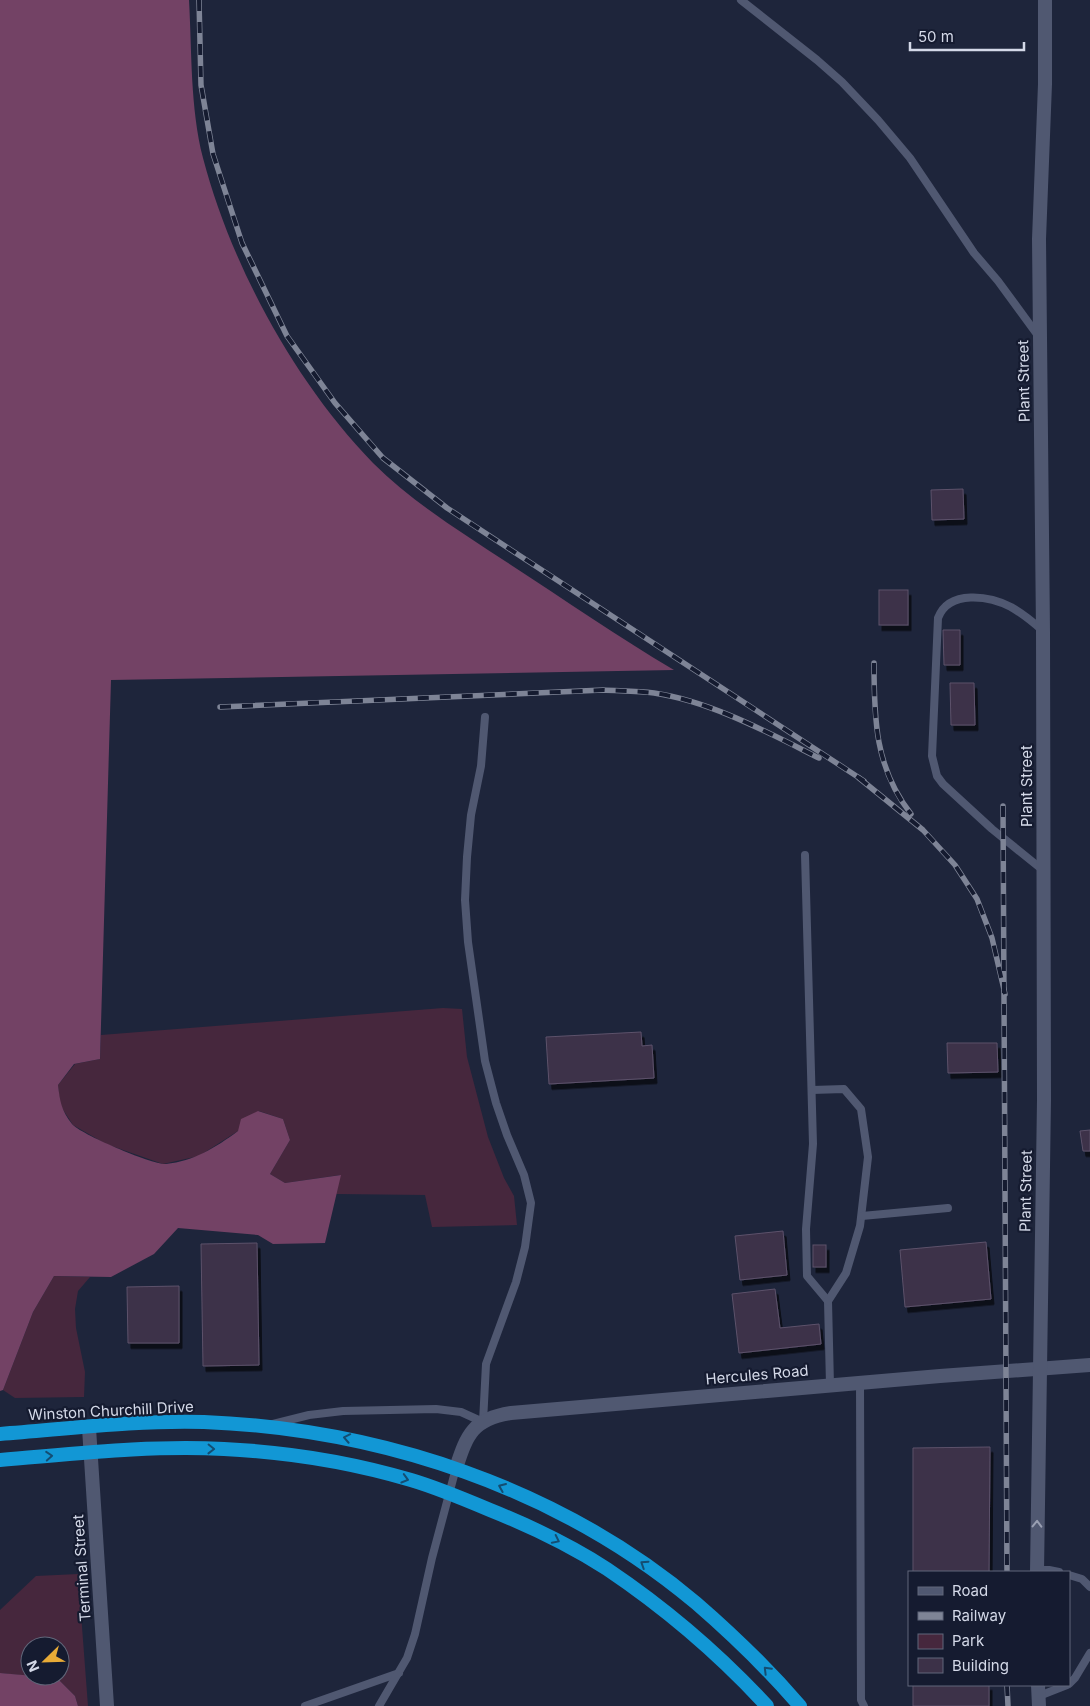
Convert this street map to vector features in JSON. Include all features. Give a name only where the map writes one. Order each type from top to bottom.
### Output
[{"type":"highway","name":"Winston Churchill Drive","points":[[0,1434],[158,1423],[202,1422],[265,1426],[316,1432],[368,1442],[456,1468],[504,1487],[560,1513],[603,1537],[654,1571],[695,1602],[734,1637],[779,1681],[800,1706]]},
{"type":"highway","points":[[0,1460],[163,1448],[224,1449],[327,1460],[412,1480],[450,1493],[517,1521],[562,1542],[605,1568],[654,1602],[693,1634],[767,1706]]},
{"type":"street","name":"Plant Street","points":[[1037,1571],[1044,1100],[1044,632],[1039,239],[1045,84],[1045,0]]},
{"type":"street","name":"Hercules Road","points":[[456,1468],[465,1442],[473,1431],[483,1422],[495,1416],[511,1413],[830,1385],[1090,1365]]},
{"type":"street","name":"Terminal Street","points":[[89,1428],[108,1706]]},
{"type":"lane","points":[[741,0],[817,60],[842,82],[878,120],[910,158],[974,253],[998,281],[1040,339]]},
{"type":"lane","points":[[1044,632],[1030,619],[1010,607],[992,600],[968,597],[957,599],[940,612],[938,618],[932,756],[937,776],[943,784],[1044,871]]},
{"type":"lane","points":[[265,1426],[309,1415],[343,1411],[428,1409],[461,1412],[483,1422],[486,1364],[516,1282],[525,1246],[531,1203],[524,1175],[507,1135],[496,1102],[485,1061],[468,942],[465,900],[467,857],[471,815],[482,766],[485,718]]},
{"type":"lane","points":[[805,855],[812,1090],[812,1144],[806,1229],[807,1276],[828,1301]]},
{"type":"lane","points":[[812,1090],[844,1089],[860,1109],[868,1157],[860,1226],[846,1273],[828,1301],[830,1385]]},
{"type":"lane","points":[[862,1216],[948,1208]]},
{"type":"lane","points":[[860,1383],[861,1700],[864,1706]]},
{"type":"lane","points":[[379,1706],[407,1658],[415,1634],[432,1558],[456,1468]]},
{"type":"lane","points":[[1037,1571],[1054,1571]]},
{"type":"lane","points":[[1070,1575],[1082,1579],[1090,1587]]},
{"type":"lane","points":[[1070,1682],[1075,1678],[1090,1653]]},
{"type":"lane","points":[[305,1706],[399,1673]]},
{"type":"lane","points":[[1039,1696],[1063,1686]]},
{"type":"green space","points":[[443,1008],[462,1009],[467,1057],[488,1137],[504,1178],[514,1196],[517,1225],[432,1227],[425,1195],[336,1194],[340,1175],[285,1183],[270,1174],[290,1140],[283,1119],[259,1111],[238,1131],[199,1156],[163,1164],[106,1144],[73,1125],[60,1105],[58,1085],[75,1064],[100,1059],[101,1035]]},
{"type":"green space","points":[[54,1276],[90,1277],[78,1291],[75,1309],[76,1328],[85,1372],[84,1397],[15,1398],[3,1390],[33,1312]]},
{"type":"green space","points":[[78,1574],[88,1706],[78,1706],[75,1696],[65,1686],[70,1686],[70,1636],[20,1636],[20,1675],[0,1673],[0,1610],[36,1576]]},
{"type":"shaded area","points":[[0,0],[189,0],[192,79],[196,119],[203,158],[215,199],[230,240],[269,321],[317,397],[373,463],[388,478],[422,505],[632,645],[674,670],[111,680],[100,1059],[74,1064],[58,1085],[63,1110],[72,1124],[88,1135],[147,1160],[166,1164],[195,1157],[221,1143],[238,1131],[241,1119],[258,1111],[283,1119],[290,1140],[270,1174],[285,1183],[341,1175],[325,1243],[273,1244],[258,1235],[178,1228],[154,1254],[111,1277],[54,1276],[33,1312],[3,1390],[0,1391]]},
{"type":"shaded area","points":[[0,1673],[20,1675],[20,1686],[65,1686],[75,1696],[78,1706],[0,1706]]},
{"type":"building","points":[[963,489],[964,519],[932,520],[931,490]]},
{"type":"building","points":[[879,590],[908,590],[908,625],[879,625]]},
{"type":"building","points":[[943,630],[960,630],[960,665],[944,665]]},
{"type":"building","points":[[950,683],[974,683],[975,725],[951,725]]},
{"type":"building","points":[[641,1032],[642,1046],[652,1045],[654,1078],[549,1084],[546,1037]]},
{"type":"building","points":[[947,1043],[997,1043],[998,1072],[948,1073]]},
{"type":"building","points":[[1090,1130],[1090,1151],[1083,1151],[1080,1131]]},
{"type":"building","points":[[783,1231],[787,1275],[740,1280],[735,1236]]},
{"type":"building","points":[[986,1242],[991,1299],[905,1307],[900,1250]]},
{"type":"building","points":[[257,1243],[259,1365],[203,1366],[201,1244]]},
{"type":"building","points":[[813,1245],[826,1245],[826,1267],[813,1267]]},
{"type":"building","points":[[179,1286],[179,1343],[128,1343],[127,1287]]},
{"type":"building","points":[[775,1289],[780,1328],[819,1324],[821,1344],[739,1353],[732,1294]]},
{"type":"building","points":[[990,1447],[989,1571],[913,1571],[913,1448]]},
{"type":"building","points":[[913,1686],[989,1686],[989,1706],[913,1706]]},
{"type":"railway","points":[[199,0],[201,85],[213,154],[242,243],[287,336],[335,403],[383,458],[447,508],[864,781]]},
{"type":"railway","points":[[874,663],[876,723],[883,761],[899,797],[911,814]]},
{"type":"railway","points":[[220,707],[603,690],[648,692],[675,697],[718,710],[819,758]]},
{"type":"railway","points":[[859,778],[923,830],[955,865],[977,899],[992,938],[1005,994]]},
{"type":"railway","points":[[1003,806],[1007,1571]]},
{"type":"railway","points":[[1007,1686],[1008,1706]]}]
